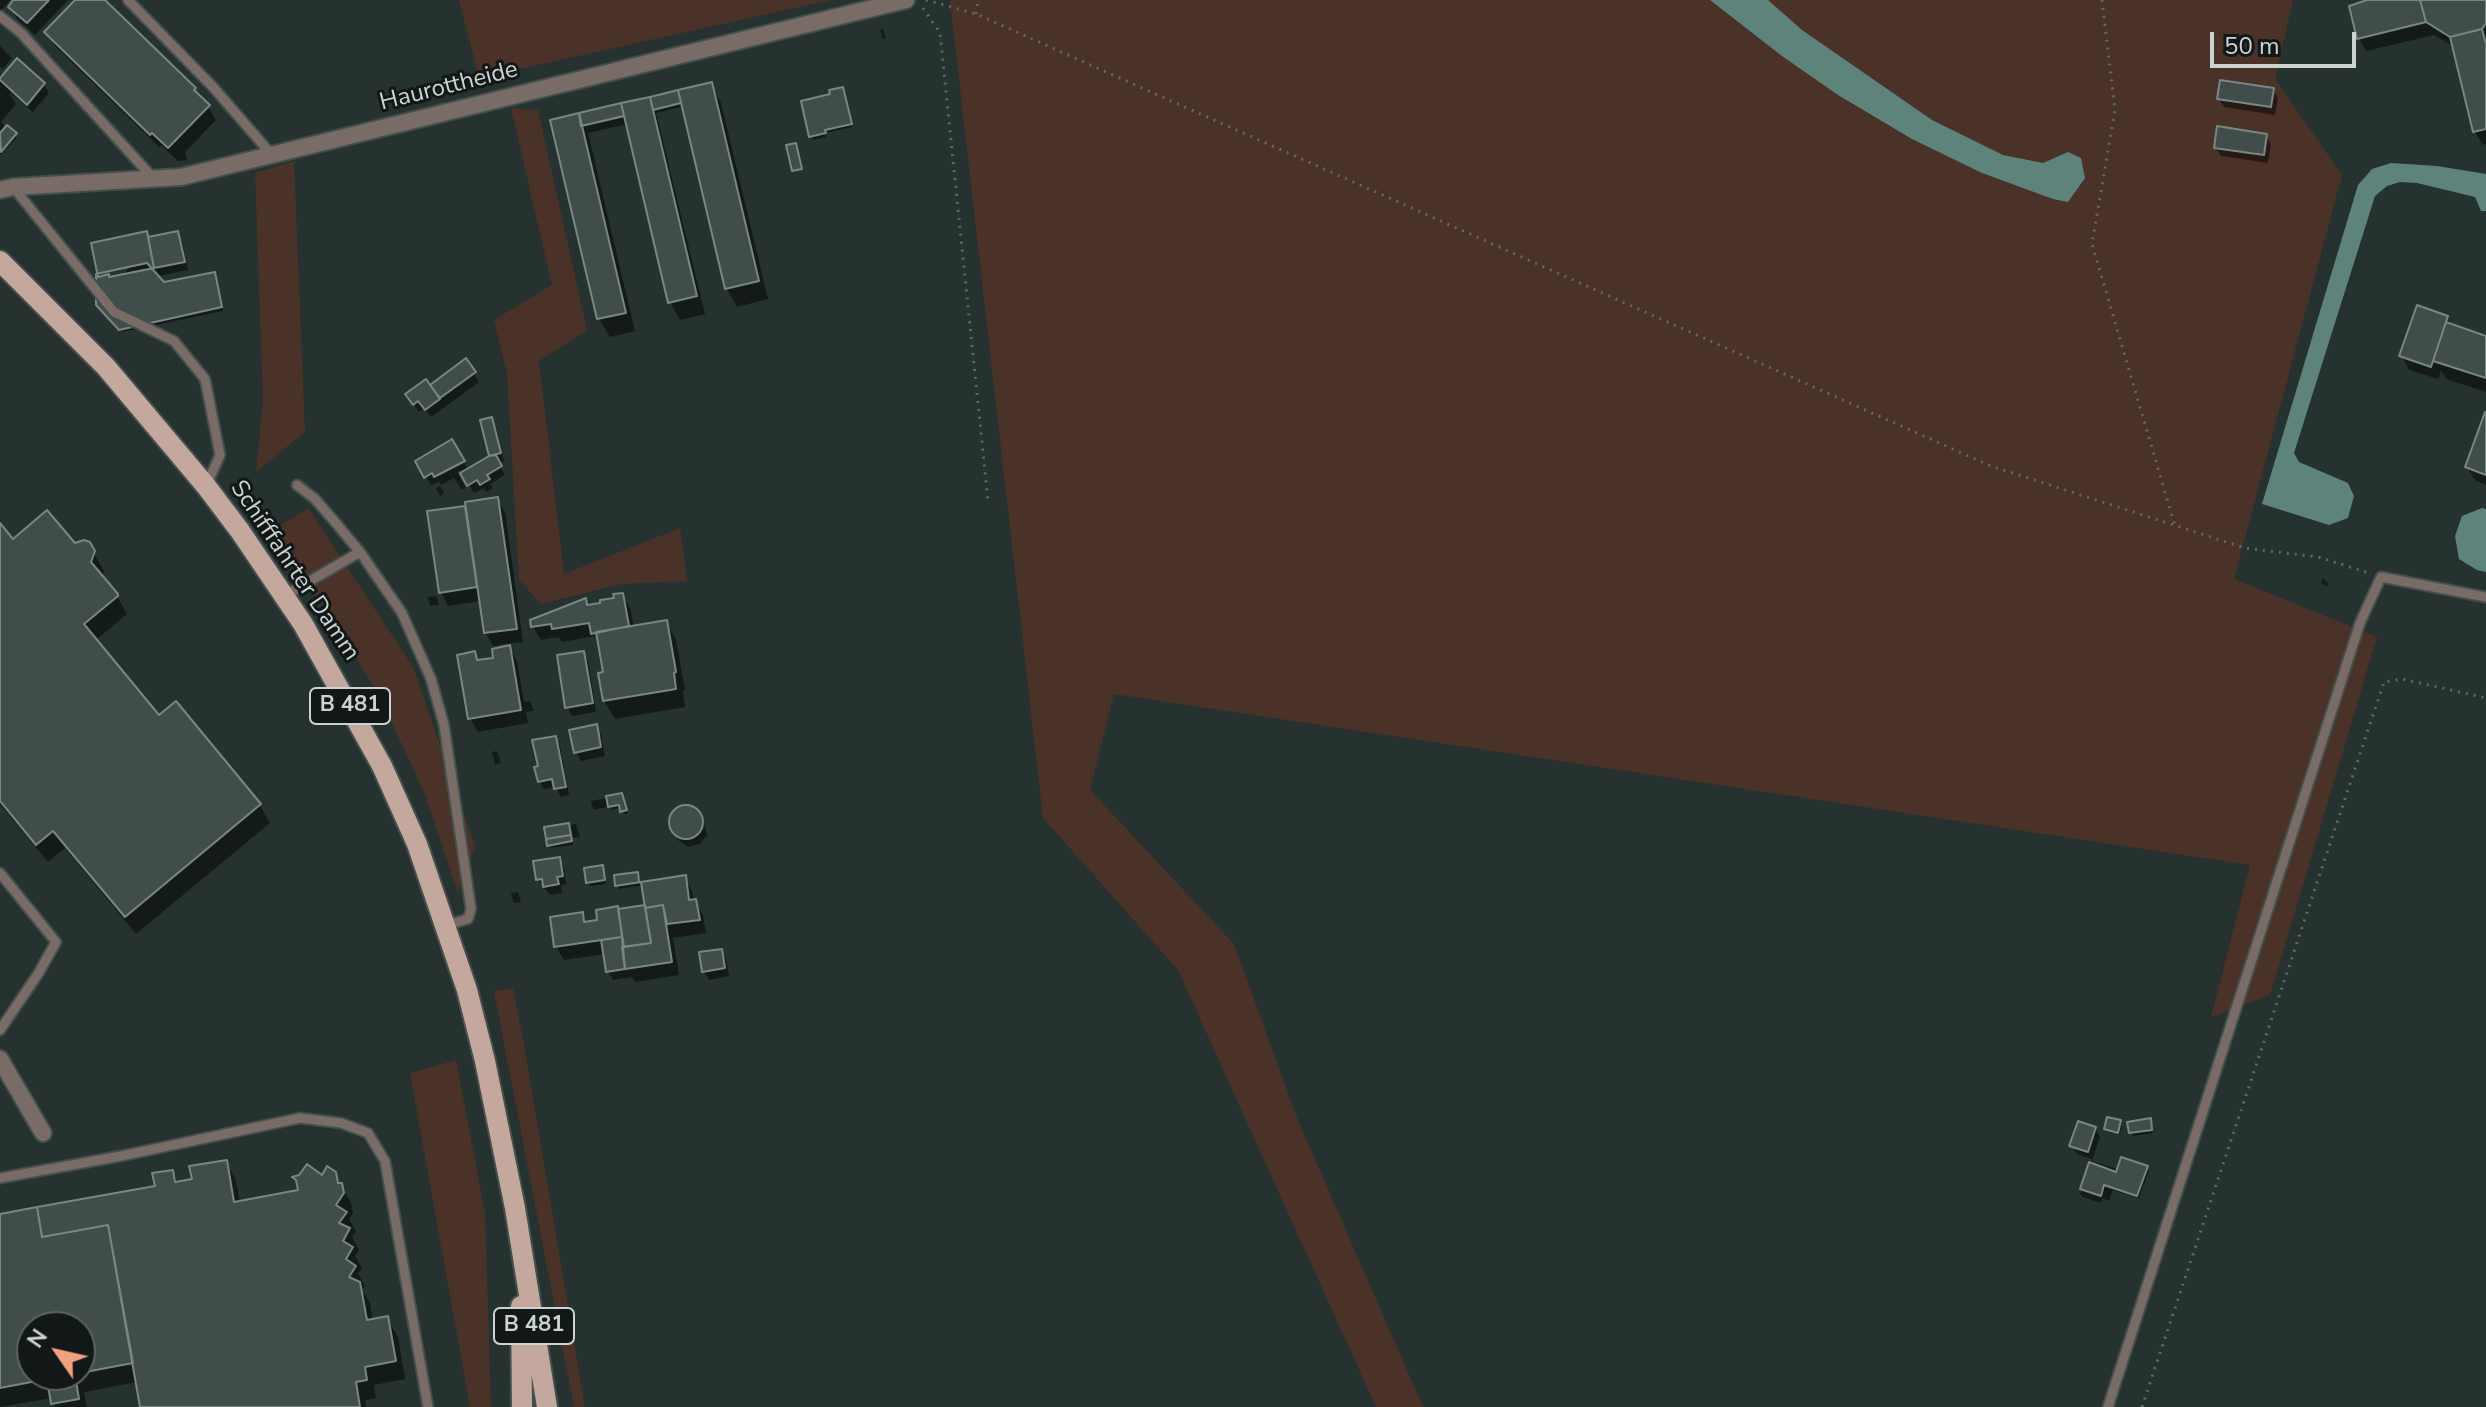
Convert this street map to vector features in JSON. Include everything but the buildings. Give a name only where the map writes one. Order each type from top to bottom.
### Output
[{"type":"main road","name":"Schifffahrter Damm","points":[[0,261],[106,367],[206,486],[284,596],[382,766],[417,844],[467,990],[515,1208],[547,1407]]},
{"type":"main road","name":"Schifffahrter Damm","points":[[520,1246],[522,1407]]},
{"type":"street","name":"Haurottheide","points":[[6,188],[181,177],[906,0]]},
{"type":"street","points":[[0,1059],[43,1133]]},
{"type":"lane","points":[[128,0],[213,87],[272,155]]},
{"type":"lane","points":[[0,16],[21,33],[153,178]]},
{"type":"lane","points":[[6,188],[114,312],[174,341],[205,379],[220,455],[206,486]]},
{"type":"lane","points":[[297,485],[315,499],[360,552],[402,613],[431,679],[444,725],[471,909],[468,919],[446,925]]},
{"type":"lane","points":[[284,596],[360,552]]},
{"type":"lane","points":[[2108,1407],[2360,623],[2381,577],[2486,597]]},
{"type":"lane","points":[[0,873],[56,942],[0,1030]]},
{"type":"lane","points":[[0,1178],[300,1118],[341,1123],[368,1133],[385,1161],[428,1407]]},
{"type":"path","points":[[918,0],[940,33],[988,501]]},
{"type":"path","points":[[926,0],[976,14],[1991,466],[2245,548],[2318,557],[2381,577]]},
{"type":"path","points":[[976,14],[978,0]]},
{"type":"path","points":[[2102,0],[2115,110],[2092,244],[2175,526]]},
{"type":"path","points":[[2142,1407],[2384,682],[2402,679],[2486,698]]},
{"type":"shaded area","points":[[459,0],[831,0],[479,78]]},
{"type":"shaded area","points":[[950,0],[2293,0],[2275,79],[2342,175],[2234,579],[2377,637],[2270,995],[2211,1017],[2250,865],[1114,694],[1090,790],[1234,944],[1297,1118],[1423,1407],[1376,1407],[1178,970],[1043,818]]},
{"type":"shaded area","points":[[1710,0],[1768,0],[1802,30],[1932,120],[2003,155],[2043,163],[2068,152],[2081,158],[2085,178],[2068,202],[1982,173],[1912,139],[1838,95]]},
{"type":"shaded area","points":[[511,108],[538,110],[587,330],[539,361],[564,574],[680,528],[687,581],[622,584],[541,604],[519,580],[507,373],[494,320],[552,285]]},
{"type":"shaded area","points":[[294,161],[305,432],[256,472],[263,400],[255,173]]},
{"type":"shaded area","points":[[2391,163],[2486,174],[2486,211],[2481,211],[2475,197],[2417,183],[2400,182],[2387,186],[2375,196],[2294,453],[2299,462],[2348,483],[2354,496],[2348,518],[2329,525],[2262,504],[2358,185],[2372,169]]},
{"type":"shaded area","points":[[308,508],[413,667],[475,846],[458,893],[425,794],[378,693],[323,605],[269,533]]},
{"type":"shaded area","points":[[2486,509],[2486,572],[2459,559],[2455,536],[2462,516]]},
{"type":"shaded area","points":[[513,988],[585,1407],[574,1407],[494,991]]},
{"type":"shaded area","points":[[456,1060],[485,1213],[491,1407],[470,1407],[410,1073]]}]
